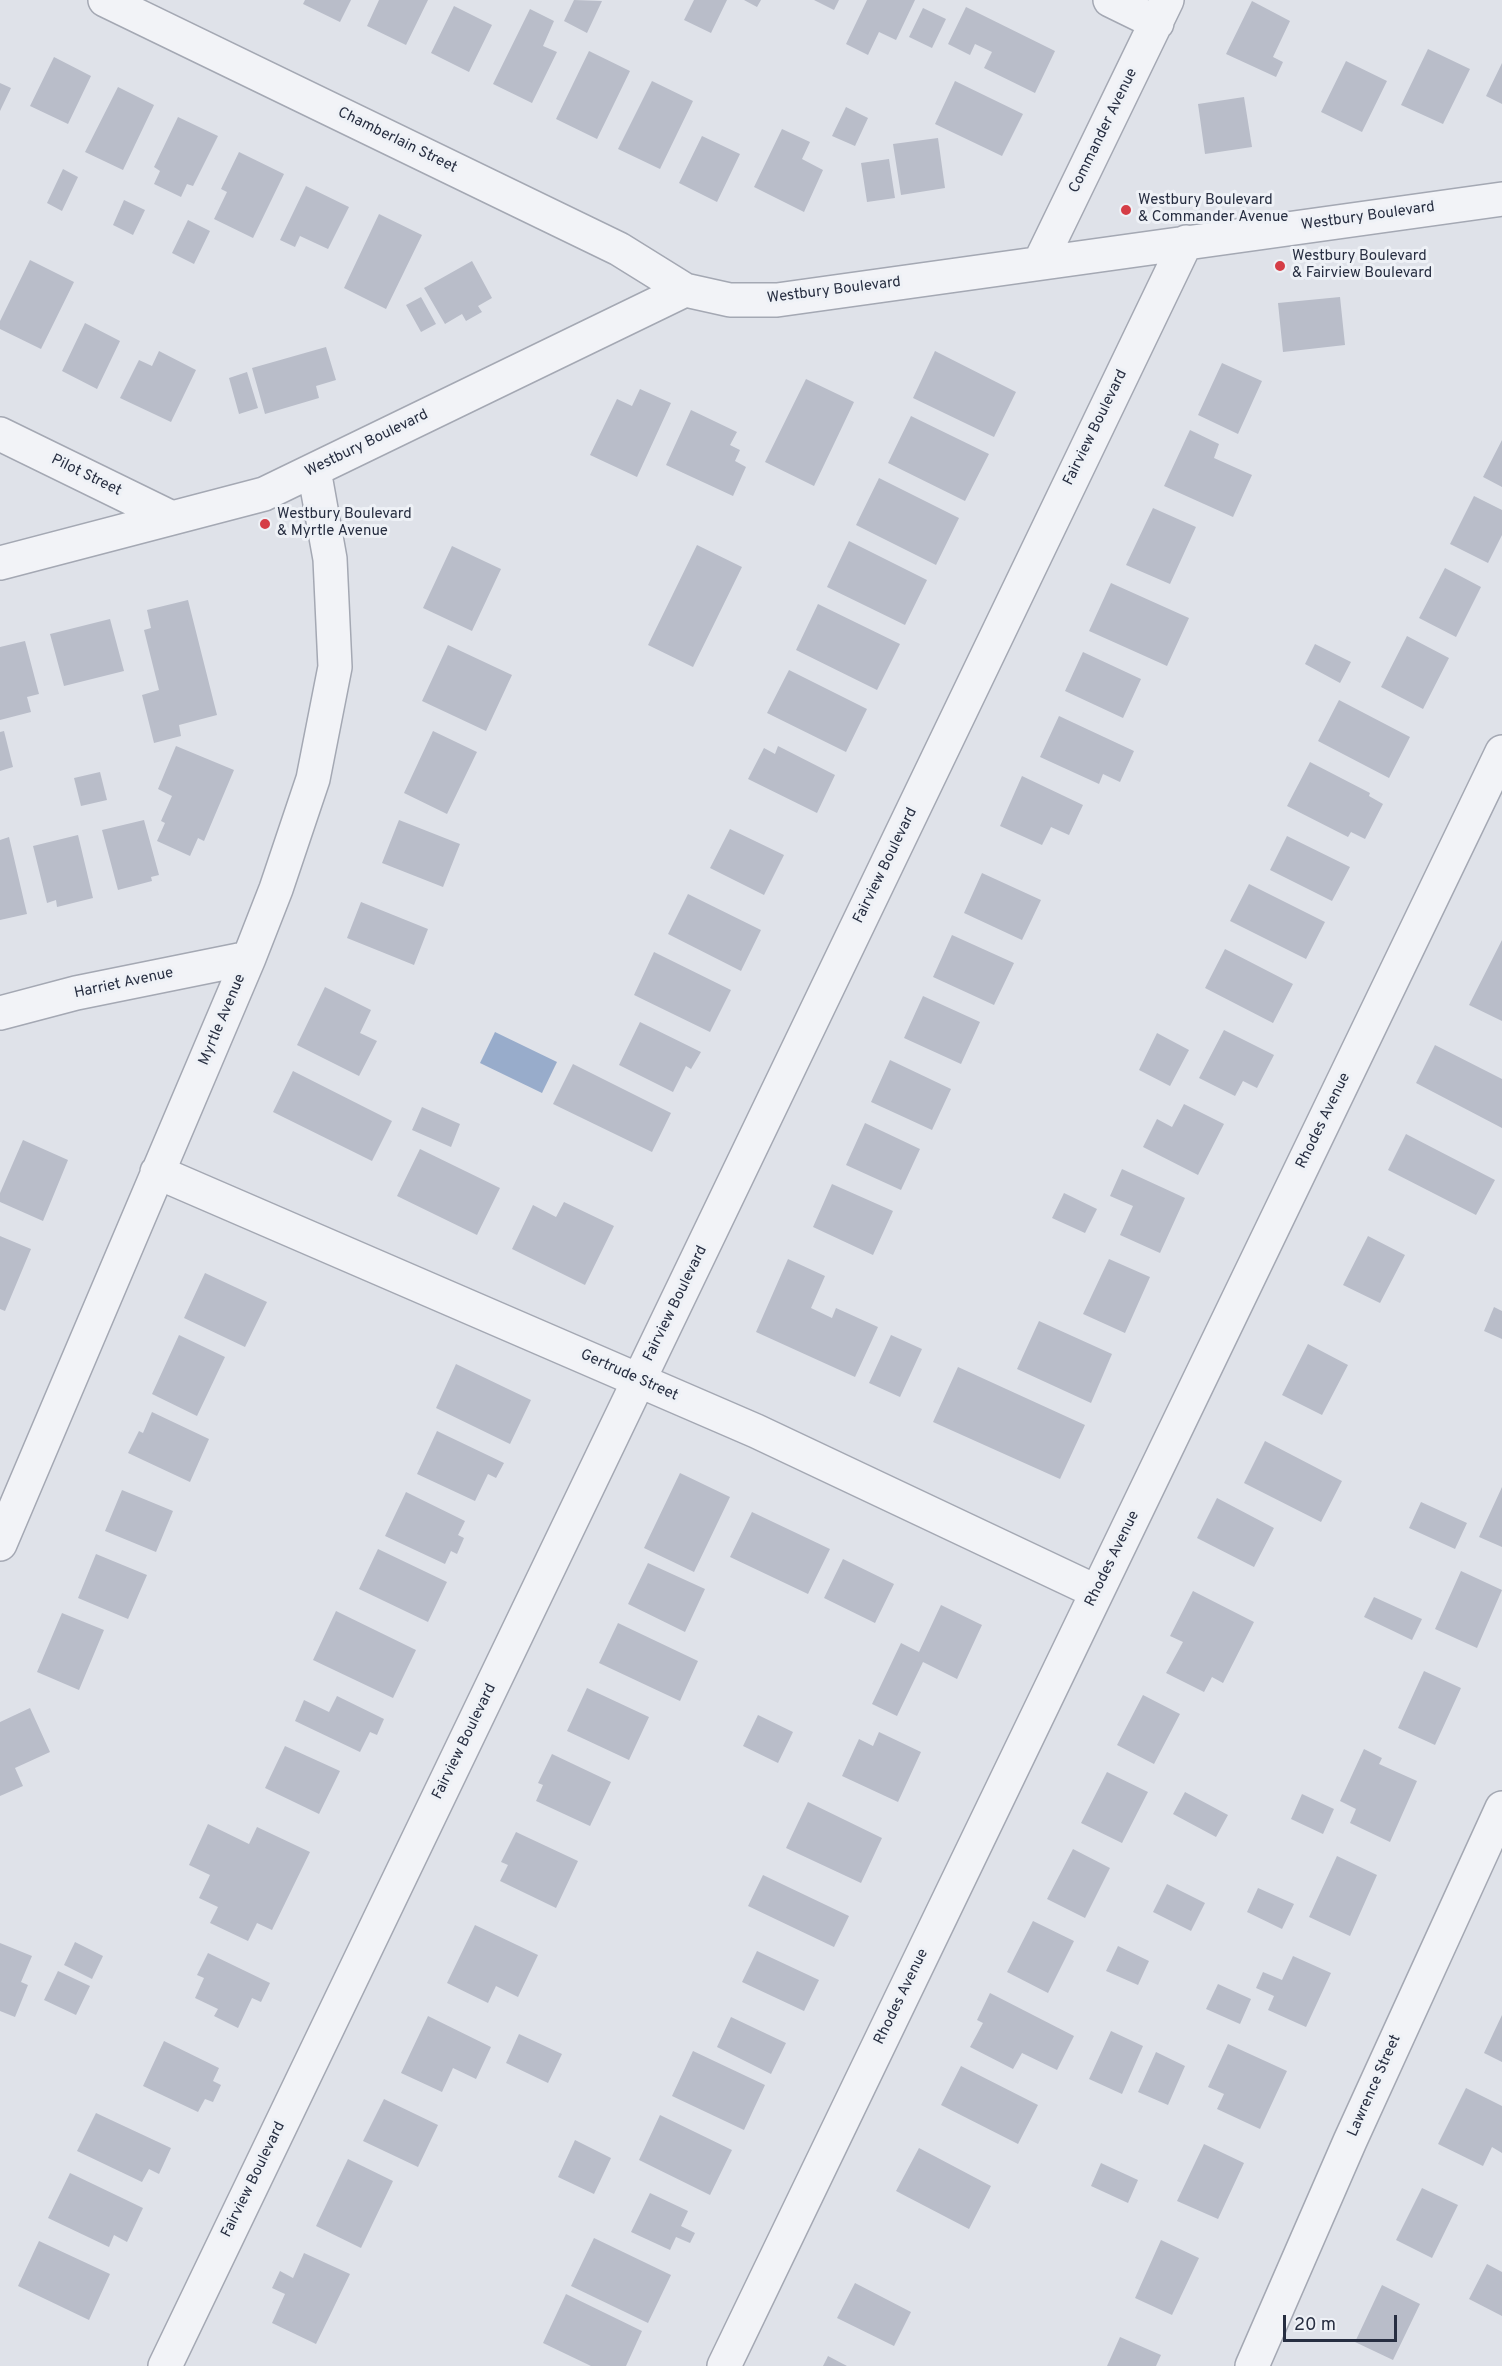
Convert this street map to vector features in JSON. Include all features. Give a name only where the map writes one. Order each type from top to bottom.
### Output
[{"type":"street","name":"Chamberlain Street","points":[[105,0],[619,249],[685,290]]},
{"type":"street","points":[[1110,0],[1162,11]]},
{"type":"street","name":"Commander Avenue","points":[[1040,262],[1162,11]]},
{"type":"street","name":"Westbury Boulevard","points":[[0,563],[264,494],[685,290],[730,300],[777,300],[1502,199]]},
{"type":"street","name":"Fairview Boulevard","points":[[165,2366],[1186,242]]},
{"type":"street","name":"Pilot Street","points":[[0,434],[172,518]]},
{"type":"street","name":"Myrtle Avenue","points":[[0,1544],[156,1172],[249,958],[276,889],[313,779],[335,667],[330,559],[314,470]]},
{"type":"street","name":"Rhodes Avenue","points":[[724,2366],[1502,752]]},
{"type":"street","name":"Harriet Avenue","points":[[0,1013],[76,993],[249,958]]},
{"type":"street","name":"Gertrude Street","points":[[156,1172],[756,1431],[1096,1592]]},
{"type":"street","name":"Lawrence Street","points":[[1252,2366],[1350,2141],[1502,1808]]},
{"type":"water","points":[[495,1032],[557,1062],[542,1093],[480,1063]]},
{"type":"building","points":[[305,0],[351,0],[340,22],[303,4]]},
{"type":"building","points":[[379,0],[428,0],[406,45],[367,26]]},
{"type":"building","points":[[574,0],[602,1],[587,33],[564,21]]},
{"type":"building","points":[[694,0],[727,0],[711,33],[684,20]]},
{"type":"building","points":[[744,0],[761,0],[757,7]]},
{"type":"building","points":[[814,0],[839,0],[834,10]]},
{"type":"building","points":[[867,0],[915,0],[896,40],[879,32],[868,55],[846,44]]},
{"type":"building","points":[[1252,1],[1290,21],[1273,57],[1283,62],[1276,77],[1226,54]]},
{"type":"building","points":[[454,6],[492,25],[469,72],[431,53]]},
{"type":"building","points":[[966,7],[1055,51],[1035,93],[984,68],[992,52],[975,44],[970,55],[948,44]]},
{"type":"building","points":[[923,8],[946,19],[932,48],[909,37]]},
{"type":"building","points":[[530,9],[554,21],[543,46],[557,52],[532,103],[493,84]]},
{"type":"building","points":[[1428,49],[1470,69],[1443,124],[1401,105]]},
{"type":"building","points":[[589,51],[630,71],[597,139],[556,119]]},
{"type":"building","points":[[54,57],[91,76],[68,124],[30,106]]},
{"type":"building","points":[[1346,61],[1387,81],[1362,132],[1321,112]]},
{"type":"building","points":[[1502,63],[1502,104],[1486,96]]},
{"type":"building","points":[[652,81],[693,101],[660,169],[618,149]]},
{"type":"building","points":[[955,81],[1023,114],[1002,156],[935,124]]},
{"type":"building","points":[[0,83],[11,88],[0,111]]},
{"type":"building","points":[[118,87],[154,105],[123,170],[85,152]]},
{"type":"building","points":[[1244,97],[1252,147],[1205,154],[1198,104]]},
{"type":"building","points":[[846,107],[868,118],[855,146],[832,136]]},
{"type":"building","points":[[178,117],[218,136],[193,186],[187,184],[181,197],[154,184],[160,171],[154,167]]},
{"type":"building","points":[[782,129],[810,142],[802,159],[823,170],[804,212],[754,187]]},
{"type":"building","points":[[702,136],[740,154],[717,202],[679,183]]},
{"type":"building","points":[[938,138],[945,188],[901,195],[893,144]]},
{"type":"building","points":[[239,152],[284,174],[253,238],[214,219],[227,192],[221,189]]},
{"type":"building","points":[[889,159],[895,198],[867,202],[861,163]]},
{"type":"building","points":[[63,169],[78,177],[62,211],[47,203]]},
{"type":"building","points":[[306,186],[349,207],[328,249],[300,236],[295,247],[280,240]]},
{"type":"building","points":[[124,200],[145,210],[133,235],[113,225]]},
{"type":"building","points":[[379,214],[422,235],[386,309],[344,288]]},
{"type":"building","points":[[188,220],[210,231],[194,264],[172,253]]},
{"type":"building","points":[[30,260],[74,282],[41,349],[0,329],[0,321]]},
{"type":"building","points":[[472,261],[492,298],[478,306],[482,312],[466,321],[462,314],[445,324],[424,288]]},
{"type":"building","points":[[421,297],[436,324],[421,332],[406,305]]},
{"type":"building","points":[[1340,297],[1345,345],[1283,352],[1278,303]]},
{"type":"building","points":[[85,323],[120,341],[97,389],[62,371]]},
{"type":"building","points":[[326,347],[336,380],[316,386],[319,398],[265,414],[252,368]]},
{"type":"building","points":[[159,351],[196,370],[171,422],[120,398],[139,360],[152,366]]},
{"type":"building","points":[[935,351],[1016,392],[994,437],[913,398]]},
{"type":"building","points":[[1222,363],[1262,381],[1238,434],[1198,415]]},
{"type":"building","points":[[247,372],[258,408],[239,414],[229,378]]},
{"type":"building","points":[[806,379],[854,402],[814,486],[765,462]]},
{"type":"building","points":[[640,389],[671,403],[637,477],[590,455],[617,399],[632,406]]},
{"type":"building","points":[[691,410],[737,432],[730,445],[740,450],[735,461],[746,467],[733,496],[666,465]]},
{"type":"building","points":[[911,416],[989,454],[965,501],[888,463]]},
{"type":"building","points":[[1190,430],[1219,444],[1214,458],[1252,475],[1233,517],[1164,486]]},
{"type":"building","points":[[1502,440],[1502,487],[1483,477]]},
{"type":"building","points":[[879,478],[959,518],[936,565],[856,525]]},
{"type":"building","points":[[1474,496],[1502,510],[1502,535],[1488,563],[1450,544]]},
{"type":"building","points":[[1153,508],[1196,527],[1170,584],[1126,565]]},
{"type":"building","points":[[849,541],[927,580],[905,625],[827,587]]},
{"type":"building","points":[[697,545],[742,567],[693,667],[648,645]]},
{"type":"building","points":[[452,546],[501,569],[472,631],[423,608]]},
{"type":"building","points":[[1445,568],[1481,587],[1456,637],[1419,618]]},
{"type":"building","points":[[1111,583],[1189,618],[1167,666],[1089,631]]},
{"type":"building","points":[[188,600],[217,715],[179,725],[181,736],[154,743],[142,695],[159,690],[144,630],[151,628],[147,610]]},
{"type":"building","points":[[818,604],[900,644],[877,690],[796,650]]},
{"type":"building","points":[[110,619],[124,671],[64,686],[50,634]]},
{"type":"building","points":[[1407,636],[1449,658],[1423,709],[1381,687]]},
{"type":"building","points":[[25,641],[39,694],[27,697],[31,712],[0,720],[0,647]]},
{"type":"building","points":[[1315,644],[1351,662],[1340,683],[1305,664]]},
{"type":"building","points":[[448,645],[512,675],[486,731],[422,701]]},
{"type":"building","points":[[1083,652],[1141,679],[1123,718],[1065,691]]},
{"type":"building","points":[[789,670],[867,709],[846,752],[767,713]]},
{"type":"building","points":[[1339,700],[1410,737],[1389,778],[1318,741]]},
{"type":"building","points":[[1059,716],[1134,751],[1120,782],[1103,774],[1099,784],[1040,757]]},
{"type":"building","points":[[4,731],[13,767],[0,771],[0,732]]},
{"type":"building","points":[[433,731],[477,752],[447,814],[404,793]]},
{"type":"building","points":[[176,746],[234,770],[204,841],[198,838],[190,856],[157,841],[165,823],[161,821],[172,796],[158,789]]},
{"type":"building","points":[[778,746],[835,775],[817,813],[748,779],[764,748],[775,754]]},
{"type":"building","points":[[1310,762],[1370,793],[1369,796],[1383,804],[1365,839],[1351,832],[1348,837],[1287,806]]},
{"type":"building","points":[[100,772],[107,800],[81,806],[74,778]]},
{"type":"building","points":[[1022,776],[1083,805],[1069,835],[1051,827],[1042,845],[1000,826]]},
{"type":"building","points":[[144,820],[159,875],[151,877],[152,881],[118,890],[102,830]]},
{"type":"building","points":[[399,820],[460,844],[443,887],[382,863]]},
{"type":"building","points":[[730,829],[784,855],[764,895],[710,868]]},
{"type":"building","points":[[78,835],[93,898],[57,907],[56,900],[47,903],[33,846]]},
{"type":"building","points":[[1287,836],[1350,867],[1332,901],[1270,870]]},
{"type":"building","points":[[9,837],[27,914],[0,920],[0,840]]},
{"type":"building","points":[[982,873],[1041,900],[1022,940],[964,913]]},
{"type":"building","points":[[1249,884],[1325,922],[1306,959],[1230,921]]},
{"type":"building","points":[[688,894],[761,930],[741,971],[668,934]]},
{"type":"building","points":[[361,902],[428,929],[414,965],[347,938]]},
{"type":"building","points":[[952,935],[1014,963],[994,1005],[933,977]]},
{"type":"building","points":[[1502,940],[1502,1021],[1469,1005]]},
{"type":"building","points":[[1225,949],[1293,984],[1273,1023],[1205,988]]},
{"type":"building","points":[[654,952],[731,990],[710,1032],[634,995]]},
{"type":"building","points":[[325,987],[371,1010],[360,1033],[377,1041],[359,1076],[297,1045]]},
{"type":"building","points":[[923,996],[980,1022],[961,1064],[904,1038]]},
{"type":"building","points":[[640,1022],[701,1052],[691,1069],[686,1066],[673,1092],[619,1065]]},
{"type":"building","points":[[1224,1030],[1274,1055],[1257,1088],[1243,1081],[1235,1096],[1199,1078]]},
{"type":"building","points":[[1157,1033],[1189,1050],[1170,1086],[1139,1070]]},
{"type":"building","points":[[1435,1045],[1502,1079],[1502,1128],[1416,1083]]},
{"type":"building","points":[[890,1060],[951,1089],[932,1130],[871,1102]]},
{"type":"building","points":[[573,1064],[671,1113],[652,1152],[553,1104]]},
{"type":"building","points":[[293,1071],[392,1121],[372,1161],[273,1112]]},
{"type":"building","points":[[1184,1104],[1224,1124],[1198,1175],[1143,1147],[1157,1119],[1172,1127]]},
{"type":"building","points":[[422,1107],[460,1124],[451,1147],[412,1130]]},
{"type":"building","points":[[865,1123],[920,1149],[901,1190],[846,1165]]},
{"type":"building","points":[[1406,1134],[1495,1180],[1476,1215],[1388,1170]]},
{"type":"building","points":[[23,1140],[68,1160],[43,1221],[0,1202],[0,1193]]},
{"type":"building","points":[[420,1149],[500,1188],[477,1235],[397,1196]]},
{"type":"building","points":[[1122,1169],[1185,1198],[1160,1253],[1120,1235],[1133,1206],[1110,1196]]},
{"type":"building","points":[[832,1184],[893,1211],[873,1255],[813,1227]]},
{"type":"building","points":[[1064,1193],[1097,1209],[1085,1233],[1052,1218]]},
{"type":"building","points":[[564,1202],[614,1226],[585,1285],[512,1249],[533,1205],[556,1217]]},
{"type":"building","points":[[0,1236],[31,1249],[5,1311],[0,1309]]},
{"type":"building","points":[[1368,1236],[1405,1255],[1380,1303],[1343,1285]]},
{"type":"building","points":[[788,1259],[825,1276],[811,1308],[832,1318],[836,1308],[878,1327],[855,1377],[756,1332]]},
{"type":"building","points":[[1109,1259],[1150,1277],[1125,1333],[1083,1314]]},
{"type":"building","points":[[205,1273],[267,1302],[245,1347],[184,1318]]},
{"type":"building","points":[[1494,1307],[1502,1311],[1502,1339],[1484,1331]]},
{"type":"building","points":[[1039,1321],[1112,1354],[1091,1403],[1017,1369]]},
{"type":"building","points":[[179,1335],[225,1357],[197,1416],[152,1394]]},
{"type":"building","points":[[891,1335],[922,1349],[900,1397],[869,1383]]},
{"type":"building","points":[[1308,1344],[1348,1365],[1322,1415],[1282,1395]]},
{"type":"building","points":[[456,1364],[531,1400],[510,1444],[436,1408]]},
{"type":"building","points":[[958,1367],[1085,1425],[1060,1479],[933,1422]]},
{"type":"building","points":[[152,1412],[209,1439],[190,1482],[128,1453],[139,1431],[143,1433]]},
{"type":"building","points":[[437,1431],[504,1463],[496,1478],[488,1474],[475,1501],[417,1474]]},
{"type":"building","points":[[1265,1441],[1342,1481],[1321,1522],[1244,1483]]},
{"type":"building","points":[[680,1473],[730,1497],[694,1572],[644,1548]]},
{"type":"building","points":[[1502,1487],[1502,1547],[1479,1537]]},
{"type":"building","points":[[122,1490],[173,1511],[156,1552],[105,1531]]},
{"type":"building","points":[[406,1492],[465,1521],[458,1535],[464,1538],[457,1554],[451,1551],[445,1564],[385,1536]]},
{"type":"building","points":[[1217,1498],[1274,1528],[1254,1567],[1197,1538]]},
{"type":"building","points":[[1421,1502],[1467,1523],[1455,1549],[1409,1528]]},
{"type":"building","points":[[752,1512],[830,1549],[808,1594],[730,1557]]},
{"type":"building","points":[[378,1549],[447,1582],[428,1622],[359,1589]]},
{"type":"building","points":[[96,1554],[147,1575],[128,1619],[78,1598]]},
{"type":"building","points":[[843,1559],[894,1584],[875,1623],[824,1598]]},
{"type":"building","points":[[648,1563],[705,1589],[685,1632],[628,1604]]},
{"type":"building","points":[[1461,1571],[1502,1590],[1477,1648],[1435,1629]]},
{"type":"building","points":[[1193,1591],[1254,1622],[1223,1683],[1212,1677],[1204,1692],[1166,1673],[1183,1642],[1170,1636]]},
{"type":"building","points":[[1374,1597],[1422,1619],[1412,1640],[1364,1617]]},
{"type":"building","points":[[941,1605],[982,1625],[957,1679],[923,1662],[897,1716],[872,1704],[901,1643],[919,1652]]},
{"type":"building","points":[[336,1611],[416,1650],[393,1698],[313,1660]]},
{"type":"building","points":[[62,1613],[104,1630],[79,1690],[37,1672]]},
{"type":"building","points":[[618,1623],[698,1661],[680,1701],[599,1663]]},
{"type":"building","points":[[1424,1671],[1461,1688],[1435,1745],[1398,1728]]},
{"type":"building","points":[[587,1688],[649,1717],[629,1760],[567,1731]]},
{"type":"building","points":[[1143,1695],[1180,1714],[1154,1764],[1117,1745]]},
{"type":"building","points":[[337,1696],[384,1719],[377,1735],[370,1732],[360,1752],[295,1721],[304,1700],[329,1712]]},
{"type":"building","points":[[30,1708],[50,1752],[15,1768],[23,1786],[0,1796],[0,1722]]},
{"type":"building","points":[[758,1715],[793,1732],[778,1763],[743,1746]]},
{"type":"building","points":[[879,1732],[921,1752],[898,1802],[842,1776],[859,1739],[873,1746]]},
{"type":"building","points":[[285,1746],[340,1771],[319,1814],[265,1788]]},
{"type":"building","points":[[1364,1749],[1382,1758],[1379,1764],[1417,1781],[1390,1842],[1350,1823],[1356,1809],[1340,1801]]},
{"type":"building","points":[[552,1754],[611,1782],[590,1826],[536,1801],[543,1785],[538,1783]]},
{"type":"building","points":[[1107,1772],[1148,1792],[1122,1843],[1081,1823]]},
{"type":"building","points":[[1185,1792],[1228,1815],[1216,1837],[1173,1814]]},
{"type":"building","points":[[1302,1794],[1334,1809],[1323,1834],[1291,1819]]},
{"type":"building","points":[[808,1802],[882,1838],[861,1883],[786,1848]]},
{"type":"building","points":[[208,1824],[249,1844],[257,1827],[310,1852],[272,1930],[257,1923],[248,1941],[210,1923],[218,1907],[199,1898],[210,1875],[189,1865]]},
{"type":"building","points":[[516,1832],[578,1861],[556,1908],[500,1881],[508,1865],[501,1862]]},
{"type":"building","points":[[1073,1849],[1110,1868],[1085,1918],[1047,1899]]},
{"type":"building","points":[[1337,1856],[1377,1875],[1350,1936],[1309,1917]]},
{"type":"building","points":[[763,1875],[849,1916],[834,1947],[748,1906]]},
{"type":"building","points":[[1167,1884],[1205,1903],[1191,1931],[1153,1912]]},
{"type":"building","points":[[1258,1888],[1294,1904],[1282,1929],[1247,1912]]},
{"type":"building","points":[[1033,1921],[1074,1941],[1048,1993],[1007,1972]]},
{"type":"building","points":[[475,1925],[538,1955],[518,1997],[496,1986],[488,2003],[447,1983]]},
{"type":"building","points":[[75,1942],[103,1956],[92,1979],[64,1965]]},
{"type":"building","points":[[0,1943],[32,1956],[21,1982],[28,1985],[15,2017],[0,2011]]},
{"type":"building","points":[[1118,1946],[1149,1961],[1138,1985],[1106,1971]]},
{"type":"building","points":[[757,1951],[819,1980],[804,2011],[742,1982]]},
{"type":"building","points":[[208,1953],[270,1983],[261,2002],[252,1998],[238,2028],[214,2016],[218,2009],[195,1998],[204,1978],[197,1975]]},
{"type":"building","points":[[1293,1956],[1331,1973],[1306,2027],[1268,2010],[1274,1996],[1256,1988],[1263,1972],[1282,1980]]},
{"type":"building","points":[[58,1971],[90,1986],[76,2015],[44,2000]]},
{"type":"building","points":[[1218,1984],[1251,1999],[1240,2024],[1206,2009]]},
{"type":"building","points":[[990,1993],[1074,2036],[1057,2070],[1022,2053],[1013,2069],[970,2047],[983,2023],[977,2020]]},
{"type":"building","points":[[1502,2015],[1502,2062],[1484,2053]]},
{"type":"building","points":[[428,2016],[491,2047],[476,2079],[453,2068],[442,2092],[401,2073]]},
{"type":"building","points":[[731,2017],[786,2043],[771,2074],[717,2047]]},
{"type":"building","points":[[1111,2031],[1143,2046],[1122,2094],[1089,2079]]},
{"type":"building","points":[[519,2034],[562,2054],[548,2083],[506,2063]]},
{"type":"building","points":[[164,2041],[219,2068],[213,2081],[221,2085],[213,2102],[205,2099],[198,2112],[143,2086]]},
{"type":"building","points":[[1228,2044],[1287,2071],[1260,2129],[1217,2109],[1224,2094],[1208,2087]]},
{"type":"building","points":[[693,2051],[765,2085],[744,2130],[672,2096]]},
{"type":"building","points":[[1156,2052],[1185,2066],[1168,2105],[1138,2092]]},
{"type":"building","points":[[961,2066],[1038,2105],[1018,2144],[941,2105]]},
{"type":"building","points":[[1466,2088],[1502,2106],[1502,2153],[1492,2147],[1483,2166],[1438,2144]]},
{"type":"building","points":[[384,2099],[438,2125],[418,2167],[363,2141]]},
{"type":"building","points":[[96,2113],[171,2148],[159,2174],[149,2169],[142,2182],[77,2151]]},
{"type":"building","points":[[660,2115],[732,2150],[710,2195],[639,2160]]},
{"type":"building","points":[[575,2140],[611,2158],[594,2194],[558,2177]]},
{"type":"building","points":[[1204,2144],[1244,2163],[1218,2219],[1177,2201]]},
{"type":"building","points":[[919,2148],[991,2186],[969,2229],[896,2191]]},
{"type":"building","points":[[348,2159],[393,2181],[361,2248],[316,2226]]},
{"type":"building","points":[[1101,2163],[1138,2180],[1128,2203],[1091,2186]]},
{"type":"building","points":[[70,2173],[143,2208],[127,2242],[114,2235],[109,2247],[48,2218]]},
{"type":"building","points":[[1422,2188],[1458,2205],[1432,2258],[1396,2240]]},
{"type":"building","points":[[650,2193],[688,2211],[681,2226],[695,2233],[690,2243],[676,2237],[670,2250],[631,2232]]},
{"type":"building","points":[[594,2238],[671,2275],[648,2323],[571,2286]]},
{"type":"building","points":[[1161,2240],[1199,2258],[1172,2315],[1135,2298]]},
{"type":"building","points":[[39,2241],[110,2274],[89,2320],[18,2286]]},
{"type":"building","points":[[304,2253],[350,2274],[316,2344],[272,2323],[285,2294],[272,2288],[280,2271],[293,2278]]},
{"type":"building","points":[[1487,2264],[1502,2272],[1502,2316],[1469,2299]]},
{"type":"building","points":[[855,2283],[911,2312],[894,2346],[837,2318]]},
{"type":"building","points":[[1382,2285],[1420,2304],[1393,2360],[1355,2342]]},
{"type":"building","points":[[566,2294],[642,2331],[626,2366],[591,2366],[543,2343]]},
{"type":"building","points":[[1120,2337],[1161,2355],[1156,2366],[1107,2366]]},
{"type":"building","points":[[828,2356],[847,2366],[823,2366]]},
{"type":"place","name":"Westbury Boulevard & Commander Avenue","points":[[1126,210]]},
{"type":"place","name":"Westbury Boulevard & Fairview Boulevard","points":[[1280,266]]},
{"type":"place","name":"Westbury Boulevard & Myrtle Avenue","points":[[265,524]]}]
